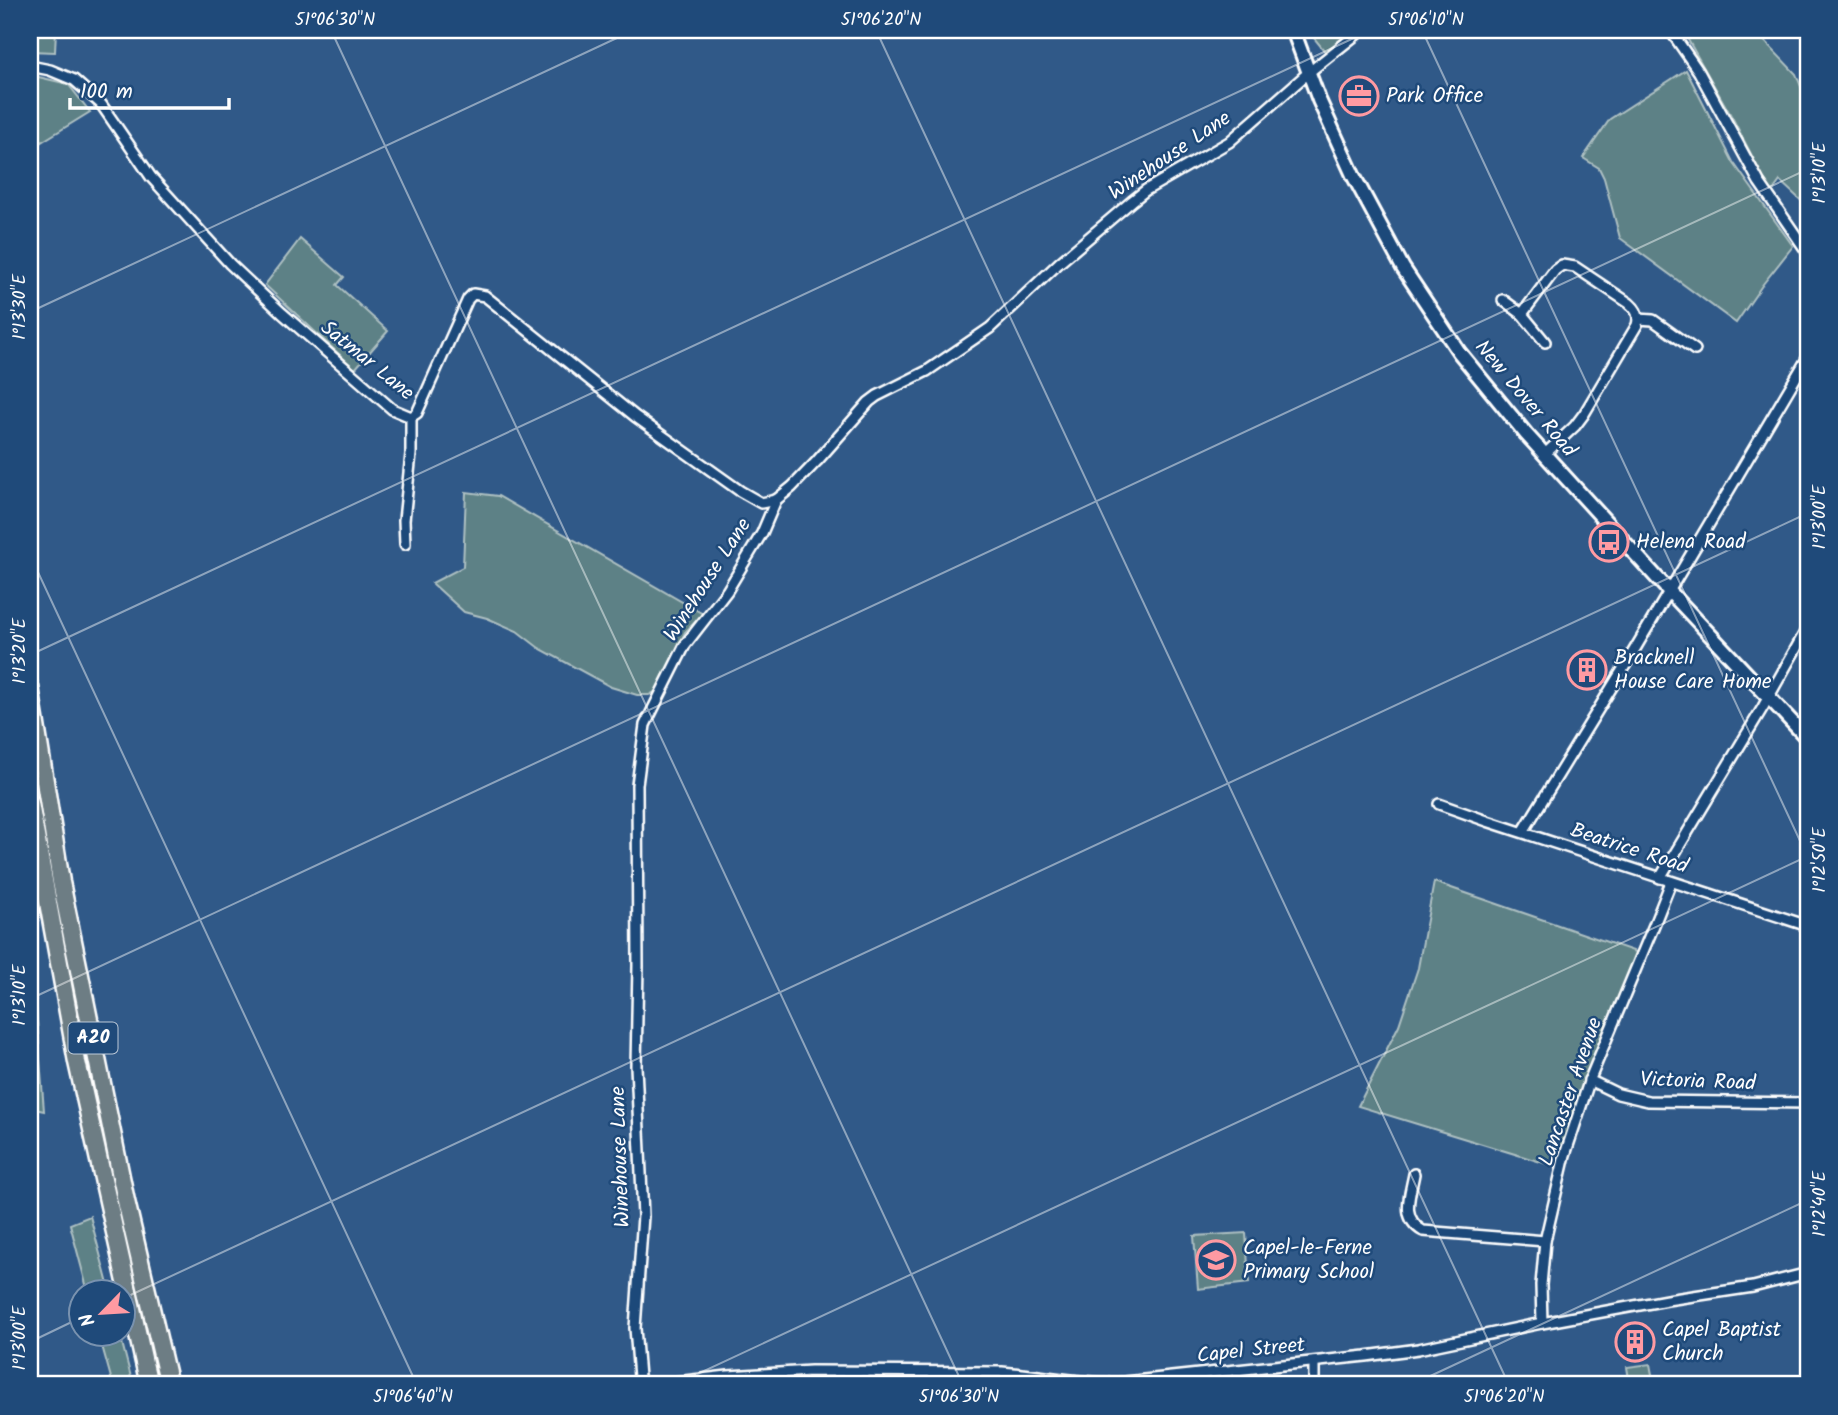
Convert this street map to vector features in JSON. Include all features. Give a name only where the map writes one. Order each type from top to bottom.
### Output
[{"type":"highway","name":"A20","points":[[30,687],[61,882],[126,1201],[169,1385]]},
{"type":"highway","name":"A20","points":[[30,803],[77,1062],[149,1385]]},
{"type":"main road","name":"New Dover Road","points":[[1293,30],[1308,73],[1347,164],[1403,268],[1460,352],[1494,397],[1545,454],[1808,739]]},
{"type":"street","name":"Winehouse Lane","points":[[646,1385],[639,1377],[635,1328],[643,1216],[636,1066],[637,785],[645,726],[685,645],[727,591],[762,533],[776,500],[792,487],[869,402],[927,371],[990,328],[1059,262],[1132,201],[1146,190],[1229,142],[1362,30]]},
{"type":"street","points":[[1670,30],[1699,72],[1759,182],[1808,253]]},
{"type":"street","name":"Satmar Lane","points":[[30,66],[50,70],[74,80],[101,104],[151,177],[230,264],[393,409],[411,417],[417,413],[468,299],[473,294],[485,296],[636,417],[740,491],[761,503],[776,500]]},
{"type":"street","points":[[1522,314],[1555,270],[1566,265],[1575,267],[1629,303],[1636,310],[1638,319],[1579,421],[1545,454]]},
{"type":"street","points":[[1503,300],[1522,314],[1545,342]]},
{"type":"street","points":[[1638,319],[1653,320],[1695,350]]},
{"type":"street","points":[[1523,832],[1808,358]]},
{"type":"street","points":[[405,544],[404,520],[411,454],[411,417]]},
{"type":"street","points":[[1660,878],[1763,707],[1808,626]]},
{"type":"street","name":"Beatrice Road","points":[[1439,804],[1808,926]]},
{"type":"street","name":"Lancaster Avenue","points":[[1542,1323],[1545,1241],[1565,1155],[1590,1080],[1671,882]]},
{"type":"street","name":"Victoria Road","points":[[1590,1080],[1618,1094],[1648,1101],[1808,1102]]},
{"type":"street","points":[[1414,1174],[1408,1212],[1413,1224],[1423,1231],[1545,1241]]},
{"type":"street","name":"Capel Street","points":[[646,1385],[728,1376],[822,1371],[1030,1374],[1108,1383],[1418,1349],[1649,1303],[1752,1287],[1808,1273]]},
{"type":"street","points":[[1314,1362],[1314,1385]]},
{"type":"street","points":[[30,1383],[36,1385]]},
{"type":"green space","points":[[30,30],[56,30],[55,52],[30,51]]},
{"type":"green space","points":[[1311,30],[1356,30],[1327,54]]},
{"type":"green space","points":[[1680,30],[1754,30],[1796,74],[1808,104],[1808,207],[1780,181],[1772,192],[1769,189],[1733,119]]},
{"type":"green space","points":[[1686,70],[1733,162],[1793,246],[1736,323],[1620,238],[1604,178],[1599,168],[1583,158],[1610,119]]},
{"type":"green space","points":[[30,75],[68,84],[90,112],[30,149]]},
{"type":"green space","points":[[300,239],[344,277],[337,285],[388,331],[355,369],[265,285]]},
{"type":"green space","points":[[466,492],[498,496],[703,614],[685,632],[658,690],[649,695],[637,695],[611,687],[539,648],[517,631],[487,618],[464,612],[432,583],[463,567]]},
{"type":"green space","points":[[1434,882],[1639,953],[1554,1166],[1358,1106],[1399,1025],[1418,968]]},
{"type":"green space","points":[[30,930],[44,1111],[30,1108]]},
{"type":"green space","points":[[90,1216],[106,1278],[84,1278],[70,1224]]},
{"type":"green space","points":[[1246,1233],[1249,1283],[1198,1289],[1194,1236]]},
{"type":"green space","points":[[103,1348],[123,1348],[133,1385],[113,1385]]},
{"type":"green space","points":[[1650,1364],[1654,1385],[1630,1385],[1627,1367]]},
{"type":"place","name":"Park Office","points":[[1359,96]]},
{"type":"place","name":"Helena Road","points":[[1609,542]]},
{"type":"place","name":"Bracknell House Care Home","points":[[1587,670]]},
{"type":"place","name":"Capel-le-Ferne Primary School","points":[[1216,1260]]},
{"type":"place","name":"Capel Baptist Church","points":[[1635,1342]]}]
